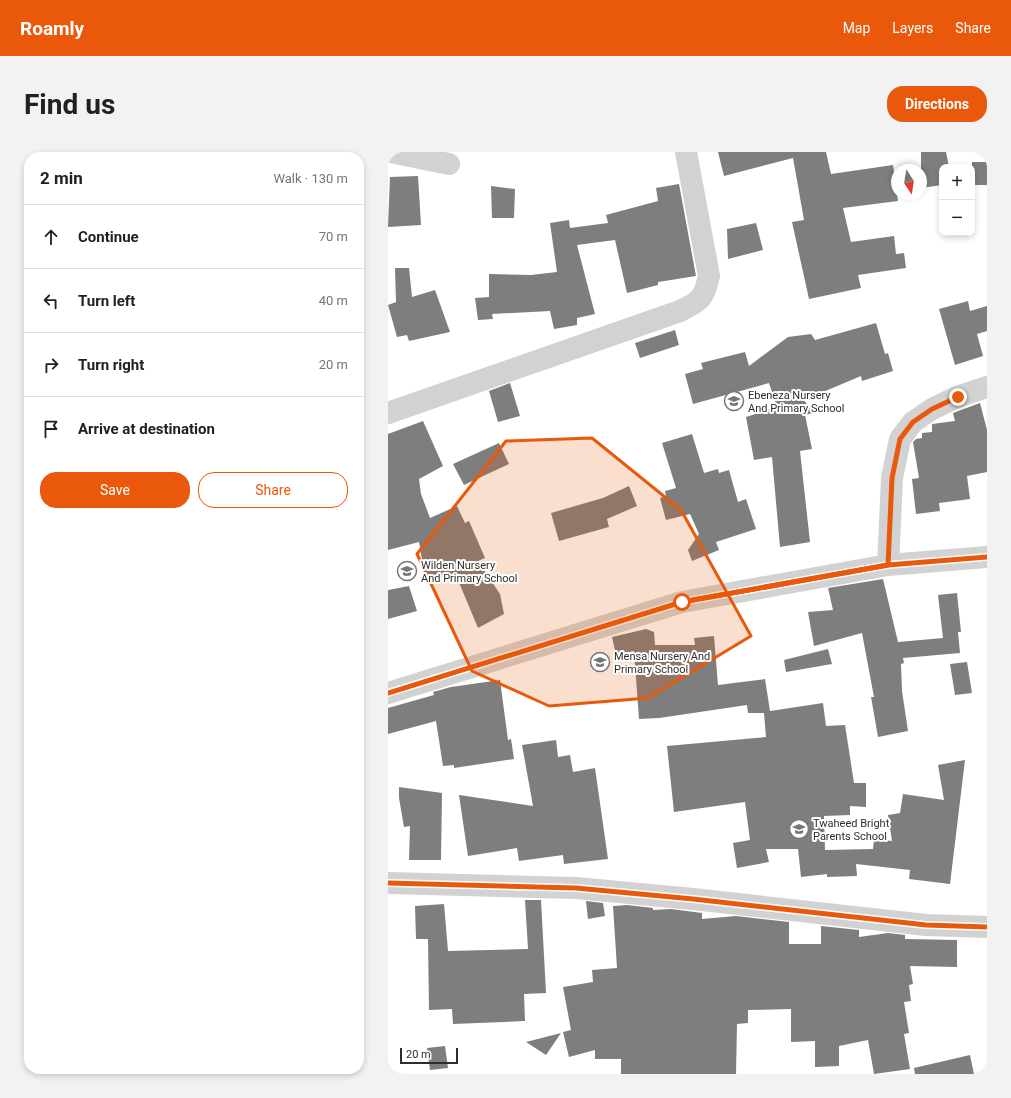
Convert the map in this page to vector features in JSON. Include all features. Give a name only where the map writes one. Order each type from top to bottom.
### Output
[{"type":"street","points":[[390,152],[449,164]]},
{"type":"street","points":[[388,413],[666,316],[694,304],[704,294],[709,276],[686,152]]},
{"type":"street","points":[[888,565],[892,478],[900,439],[913,422],[932,409],[958,397],[987,387]]},
{"type":"street","points":[[388,693],[682,602],[888,565],[987,556]]},
{"type":"street","points":[[388,883],[576,888],[694,899],[926,925],[987,927]]},
{"type":"highlighted area","points":[[592,438],[681,510],[751,636],[648,698],[549,706],[472,671],[417,554],[506,441]]},
{"type":"building","points":[[718,152],[826,152],[831,174],[891,165],[891,200],[898,201],[843,208],[851,242],[894,236],[896,254],[904,253],[906,268],[858,275],[861,288],[809,299],[792,222],[804,220],[793,158],[724,176]]},
{"type":"building","points":[[921,152],[946,152],[948,164],[939,164],[939,185],[927,187],[927,164],[921,164]]},
{"type":"building","points":[[972,162],[987,162],[987,185],[975,185],[975,164],[972,164]]},
{"type":"building","points":[[418,176],[421,225],[388,227],[390,177]]},
{"type":"building","points":[[679,184],[696,276],[658,282],[658,285],[627,293],[615,240],[577,245],[595,314],[577,318],[577,325],[554,329],[550,311],[492,314],[493,319],[478,320],[475,298],[489,297],[489,274],[531,275],[557,272],[550,223],[569,220],[570,228],[608,223],[606,215],[658,201],[656,188]]},
{"type":"building","points":[[491,186],[515,189],[514,218],[492,218]]},
{"type":"building","points":[[756,223],[763,250],[728,259],[727,229]]},
{"type":"building","points":[[395,268],[409,268],[412,297],[435,290],[450,332],[409,341],[407,335],[397,337],[388,305],[396,302]]},
{"type":"building","points":[[968,301],[970,311],[987,306],[987,331],[977,334],[983,356],[955,365],[939,309]]},
{"type":"building","points":[[876,323],[885,354],[888,353],[893,371],[862,381],[861,376],[804,400],[813,413],[805,415],[812,449],[800,451],[810,542],[780,547],[772,457],[754,460],[746,417],[777,407],[769,383],[693,404],[685,374],[703,369],[701,363],[745,352],[749,366],[788,337],[811,334],[815,340]]},
{"type":"building","points":[[675,330],[679,345],[640,358],[635,343]]},
{"type":"building","points":[[510,383],[520,416],[498,422],[489,391]]},
{"type":"building","points":[[980,403],[987,430],[987,472],[967,476],[970,499],[939,503],[940,511],[916,514],[912,479],[919,478],[913,442],[916,439],[922,438],[922,433],[932,432],[932,424],[955,421],[953,413]]},
{"type":"building","points":[[423,421],[443,466],[419,479],[421,494],[430,518],[457,506],[465,523],[469,521],[485,558],[478,561],[500,594],[504,614],[478,628],[455,573],[426,582],[419,542],[388,550],[388,434]]},
{"type":"building","points":[[692,434],[704,473],[718,469],[719,473],[729,470],[738,502],[746,499],[756,529],[716,542],[719,550],[692,561],[688,550],[699,534],[690,514],[666,520],[660,498],[666,496],[665,491],[676,488],[662,443]]},
{"type":"building","points":[[499,443],[509,464],[464,485],[453,464]]},
{"type":"building","points":[[629,486],[637,506],[607,519],[609,527],[559,541],[551,513],[603,498]]},
{"type":"building","points":[[883,579],[898,642],[943,638],[938,595],[957,593],[961,632],[958,632],[960,653],[903,658],[904,663],[901,664],[902,691],[908,731],[878,737],[871,697],[874,697],[862,633],[814,646],[808,612],[833,610],[828,588]]},
{"type":"building","points":[[409,586],[417,611],[388,619],[388,590]]},
{"type":"building","points":[[646,629],[654,632],[655,645],[695,645],[694,638],[714,636],[718,685],[765,679],[770,711],[823,703],[826,726],[845,725],[854,783],[866,783],[866,807],[850,806],[850,815],[824,816],[825,850],[873,849],[874,839],[892,841],[888,815],[900,813],[903,794],[944,800],[938,765],[965,760],[950,884],[909,879],[910,870],[856,864],[857,876],[827,877],[827,874],[801,877],[798,849],[766,849],[769,862],[737,868],[733,843],[750,840],[745,802],[674,812],[667,746],[766,737],[764,713],[748,713],[747,705],[659,718],[639,719],[634,651],[616,655],[612,637]]},
{"type":"building","points":[[828,649],[832,664],[786,672],[784,660]]},
{"type":"building","points":[[967,662],[972,693],[955,695],[950,664]]},
{"type":"building","points":[[500,680],[508,740],[511,739],[514,759],[454,768],[454,765],[443,766],[436,721],[388,734],[388,708],[434,695],[433,692],[451,687]]},
{"type":"building","points":[[556,740],[558,757],[570,755],[573,772],[595,768],[608,859],[564,864],[563,855],[519,861],[517,848],[468,856],[459,795],[533,806],[522,745]]},
{"type":"building","points":[[399,787],[442,793],[441,860],[409,860],[410,826],[404,827],[399,798]]},
{"type":"building","points":[[525,900],[541,900],[546,993],[524,994],[525,1021],[453,1024],[452,1009],[429,1010],[428,939],[416,939],[415,906],[444,904],[448,951],[528,949]]},
{"type":"building","points":[[586,901],[603,903],[605,916],[588,919]]},
{"type":"building","points":[[627,905],[653,908],[653,910],[671,909],[702,913],[702,919],[736,916],[789,922],[789,944],[821,944],[821,926],[859,930],[859,937],[888,933],[905,935],[905,939],[957,940],[957,967],[910,966],[913,984],[909,985],[911,1001],[904,1002],[909,1033],[904,1034],[910,1069],[874,1074],[868,1040],[839,1046],[839,1066],[815,1067],[815,1041],[791,1042],[791,1009],[748,1010],[748,1023],[737,1024],[736,1074],[621,1074],[621,1059],[595,1059],[595,1050],[569,1057],[563,1032],[571,1030],[563,987],[593,982],[592,970],[617,968],[613,906]]},
{"type":"building","points":[[561,1033],[546,1055],[526,1042]]},
{"type":"building","points":[[445,1046],[448,1068],[430,1070],[427,1048]]},
{"type":"building","points":[[970,1055],[974,1074],[915,1074],[914,1068]]},
{"type":"cycle path","points":[[388,693],[682,602],[888,565],[987,557]]},
{"type":"cycle path","points":[[388,883],[576,888],[693,899],[926,925],[987,927]]},
{"type":"place","name":"Ebeneza Nursery And Primary School","points":[[734,401]]},
{"type":"place","name":"Wilden Nursery And Primary School","points":[[407,571]]},
{"type":"place","name":"Mensa Nursery And Primary School","points":[[600,662]]},
{"type":"place","name":"Twaheed Bright Parents School","points":[[799,829]]},
{"type":"route","points":[[682,602],[888,565],[892,478],[900,439],[913,422],[932,409],[958,397]]}]
